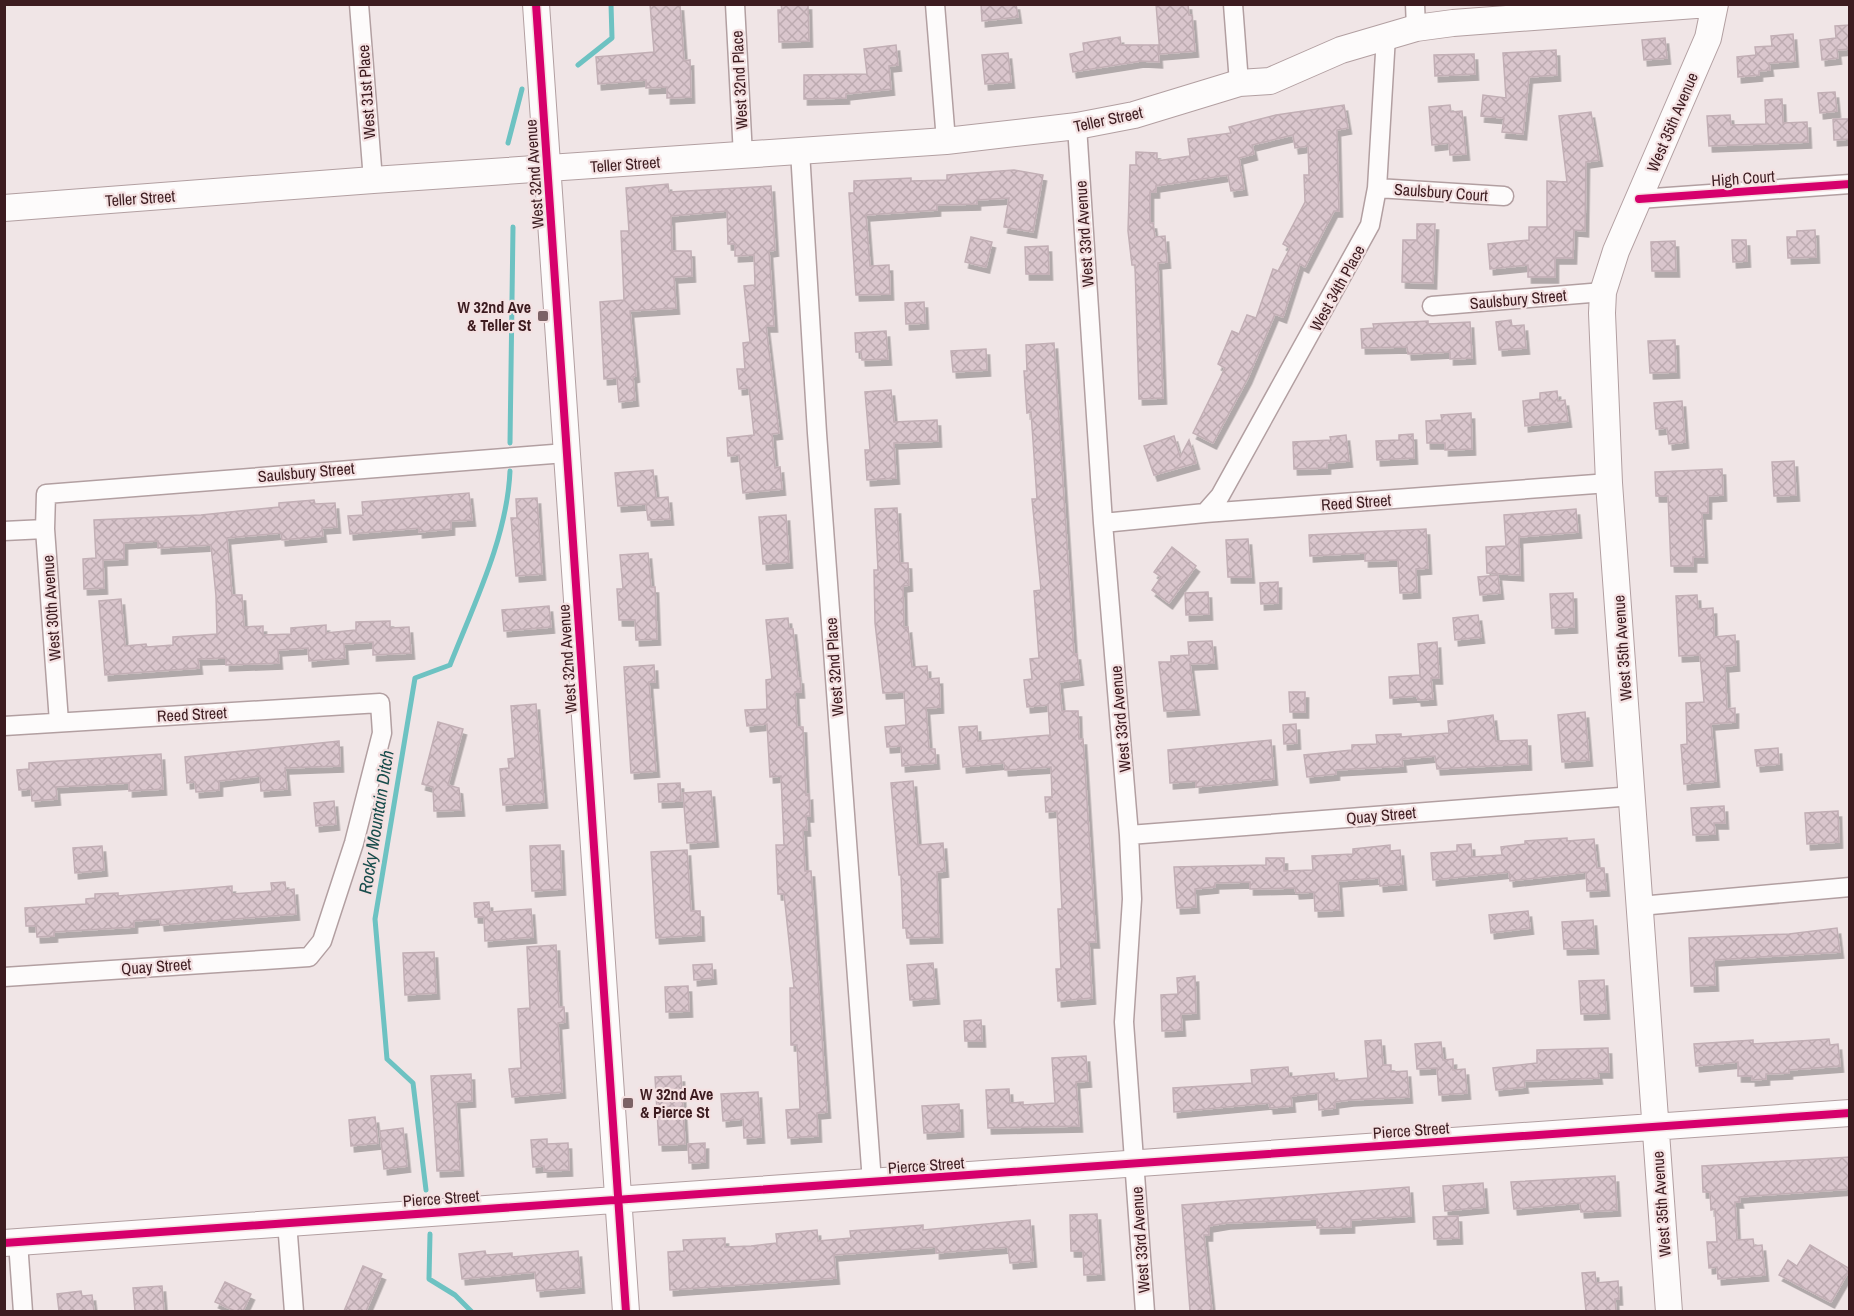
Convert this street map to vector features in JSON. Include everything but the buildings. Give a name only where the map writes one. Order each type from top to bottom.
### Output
[{"type":"street","name":"West 31st Place","points":[[359,4],[373,180]]},
{"type":"street","name":"West 32nd Avenue","points":[[536,4],[626,1311]]},
{"type":"street","name":"West 32nd Place","points":[[735,4],[743,156]]},
{"type":"street","points":[[935,4],[946,141]]},
{"type":"street","points":[[1233,4],[1239,83]]},
{"type":"street","name":"Teller Street","points":[[4,208],[946,141],[1077,126],[1134,115],[1239,83],[1270,81],[1341,50],[1386,36],[1416,16],[1453,23],[1709,4]]},
{"type":"street","name":"West 35th Avenue","points":[[1669,1311],[1610,483],[1602,345],[1603,292],[1616,251],[1708,38],[1715,4]]},
{"type":"street","name":"West 34th Place","points":[[1205,513],[1220,496],[1364,240],[1377,188],[1386,36]]},
{"type":"street","name":"West 33rd Avenue","points":[[1077,126],[1103,523],[1130,835],[1132,899],[1124,1022],[1145,1311]]},
{"type":"street","name":"West 32nd Place","points":[[800,152],[819,457],[872,1182]]},
{"type":"street","name":"High Court","points":[[1639,199],[1850,184]]},
{"type":"street","name":"Saulsbury Court","points":[[1377,188],[1504,196]]},
{"type":"street","name":"Saulsbury Street","points":[[1432,306],[1603,292]]},
{"type":"street","name":"Saulsbury Street","points":[[46,494],[566,453]]},
{"type":"street","name":"Reed Street","points":[[1103,523],[1205,513],[1610,483]]},
{"type":"street","name":"West 30th Avenue","points":[[46,494],[45,529],[59,723]]},
{"type":"street","points":[[4,531],[45,529]]},
{"type":"street","name":"Reed Street","points":[[4,726],[380,703],[382,733],[354,843],[322,940],[309,957]]},
{"type":"street","name":"Quay Street","points":[[1130,835],[1633,795]]},
{"type":"street","points":[[1640,906],[1850,887]]},
{"type":"street","name":"Quay Street","points":[[4,977],[309,957]]},
{"type":"street","name":"Pierce Street","points":[[11,1242],[1850,1113]]},
{"type":"street","points":[[287,1222],[294,1311]]},
{"type":"street","points":[[11,1242],[23,1311]]},
{"type":"waterway","name":"Rocky Mountain Ditch","points":[[578,65],[612,38],[611,4]]},
{"type":"waterway","name":"Rocky Mountain Ditch","points":[[508,143],[522,89]]},
{"type":"waterway","name":"Rocky Mountain Ditch","points":[[510,443],[513,227]]},
{"type":"waterway","name":"Rocky Mountain Ditch","points":[[426,1190],[413,1083],[387,1059],[375,919],[415,678],[450,665],[496,546],[508,496],[510,471]]},
{"type":"waterway","name":"Rocky Mountain Ditch","points":[[430,1234],[429,1279],[455,1295],[472,1312]]},
{"type":"cycle path","points":[[536,4],[626,1312]]},
{"type":"cycle path","points":[[1639,199],[1850,184]]},
{"type":"cycle path","points":[[4,1243],[1850,1113]]},
{"type":"place","name":"W 32nd Ave & Teller St","points":[[543,316]]},
{"type":"place","name":"W 32nd Ave & Pierce St","points":[[628,1103]]}]
